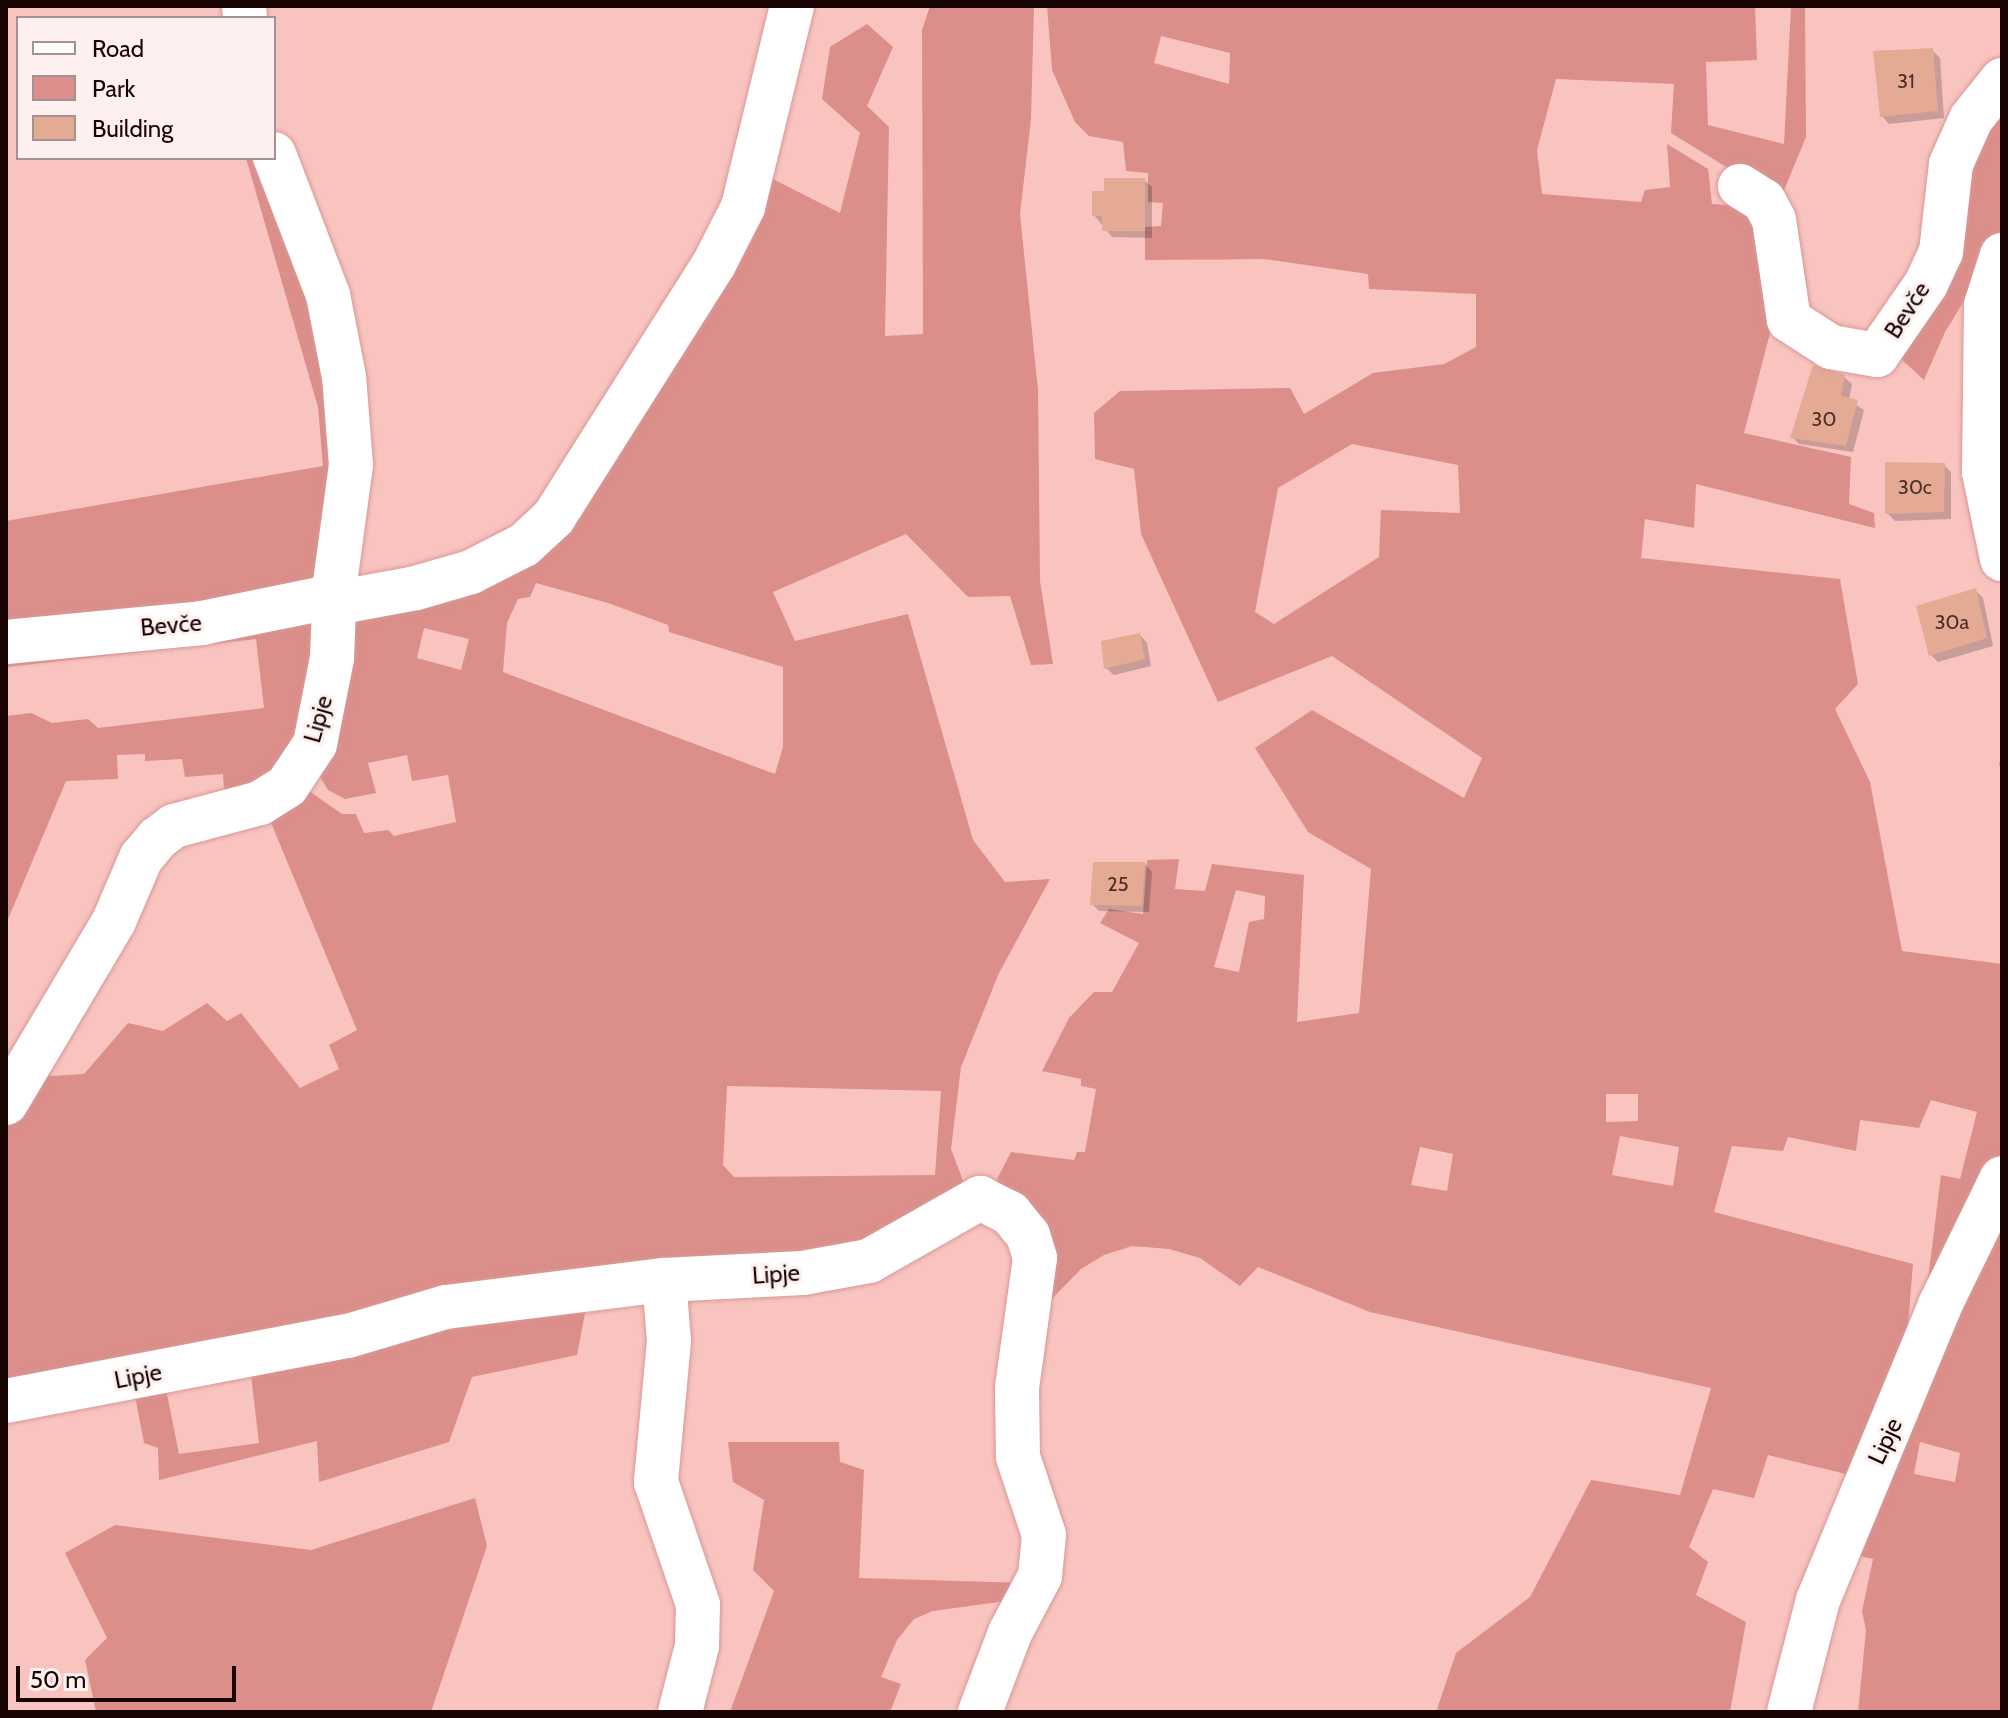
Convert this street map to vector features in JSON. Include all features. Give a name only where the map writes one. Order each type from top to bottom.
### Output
[{"type":"street","name":"Bevče","points":[[6,642],[202,623],[320,599],[335,593],[471,572],[524,545],[554,517],[714,264],[743,207],[792,6]]},
{"type":"street","name":"Bevče","points":[[1740,186],[1764,201],[1774,220],[1789,320],[1831,347],[1877,355],[1926,284],[1941,252],[1951,164],[1971,119],[2002,80]]},
{"type":"street","name":"Lipje","points":[[6,1103],[114,921],[141,858],[158,838],[174,826],[260,803],[287,786],[315,744],[332,658],[335,593],[351,465],[344,377],[328,295],[276,159]]},
{"type":"street","points":[[2002,255],[1986,305],[1984,472],[2002,559]]},
{"type":"street","name":"Lipje","points":[[1789,1712],[1818,1600],[1940,1305],[2002,1178]]},
{"type":"street","name":"Lipje","points":[[6,1401],[348,1336],[446,1307],[664,1280],[803,1273],[869,1261],[980,1198],[1010,1213],[1028,1235],[1034,1283],[1019,1362],[1018,1457],[1044,1535],[1040,1576],[1010,1633],[980,1712]]},
{"type":"street","points":[[664,1280],[669,1341],[656,1482],[698,1605],[697,1646],[680,1712]]},
{"type":"green space","points":[[930,6],[1034,6],[1031,119],[1020,214],[1038,390],[1040,581],[1053,664],[1031,665],[1010,596],[968,597],[906,534],[773,592],[795,641],[908,614],[973,840],[1005,882],[1050,879],[999,973],[961,1067],[951,1149],[967,1191],[893,1240],[6,1391],[6,1121],[40,1066],[51,1076],[84,1074],[128,1023],[163,1031],[207,1003],[227,1021],[241,1013],[300,1088],[339,1069],[329,1045],[357,1030],[267,813],[302,786],[342,814],[356,814],[364,833],[388,830],[394,836],[456,822],[448,775],[412,781],[407,755],[368,763],[376,793],[345,799],[328,790],[317,772],[345,618],[508,564],[761,173],[840,213],[860,133],[822,99],[830,47],[867,24],[893,47],[867,106],[889,127],[885,336],[923,334],[922,30]],"holes":[[[536,583],[608,603],[668,625],[669,632],[783,667],[783,747],[775,774],[503,672],[507,623],[518,599],[530,597]],[[424,628],[469,639],[461,670],[417,658]],[[727,1086],[941,1091],[935,1175],[734,1177],[723,1165]]]},
{"type":"green space","points":[[1047,6],[1755,6],[1757,60],[1706,62],[1708,125],[1784,144],[1791,6],[1805,6],[1806,137],[1780,200],[1671,133],[1674,84],[1556,79],[1537,150],[1542,194],[1641,202],[1645,190],[1670,187],[1667,144],[1708,169],[1712,204],[1726,205],[1743,197],[1754,201],[1774,318],[1744,433],[1851,457],[1849,504],[1874,513],[1875,528],[1696,484],[1694,528],[1645,519],[1641,558],[1840,579],[1858,684],[1835,709],[1870,782],[1902,951],[2002,964],[2002,1164],[1927,1288],[1941,1175],[1960,1179],[1977,1112],[1931,1100],[1919,1128],[1860,1120],[1856,1151],[1788,1137],[1783,1151],[1732,1146],[1714,1212],[1913,1264],[1907,1336],[1858,1477],[1768,1455],[1754,1498],[1713,1489],[1689,1547],[1708,1562],[1696,1595],[1746,1622],[1730,1712],[1436,1712],[1456,1653],[1530,1597],[1591,1480],[1680,1495],[1711,1388],[1370,1312],[1258,1267],[1240,1286],[1200,1258],[1169,1249],[1132,1246],[1104,1255],[1081,1269],[1039,1312],[997,1179],[1011,1152],[1074,1160],[1077,1152],[1085,1152],[1096,1089],[1081,1086],[1081,1079],[1042,1071],[1069,1018],[1094,992],[1112,992],[1139,943],[1100,923],[1109,909],[1143,914],[1147,860],[1179,859],[1175,889],[1205,891],[1212,864],[1304,875],[1297,1022],[1359,1013],[1371,869],[1308,832],[1255,748],[1312,710],[1464,798],[1482,758],[1332,656],[1218,702],[1141,534],[1134,469],[1095,459],[1094,413],[1120,391],[1290,388],[1304,414],[1373,373],[1444,364],[1476,347],[1476,294],[1369,289],[1368,274],[1264,259],[1145,260],[1145,227],[1161,226],[1163,203],[1148,202],[1148,173],[1126,171],[1123,142],[1089,136],[1075,122],[1052,70]],"holes":[[[1161,36],[1230,53],[1229,84],[1154,63]],[[1352,444],[1458,465],[1460,513],[1381,510],[1379,557],[1274,624],[1255,612],[1278,488]],[[1236,890],[1265,896],[1264,919],[1249,922],[1239,972],[1214,967]],[[1606,1094],[1638,1094],[1638,1121],[1606,1122]],[[1620,1136],[1679,1147],[1673,1186],[1612,1175]],[[1420,1147],[1453,1154],[1447,1191],[1411,1185]]]},
{"type":"green space","points":[[2002,105],[2002,239],[1945,332],[1924,380],[1900,358],[1954,203]]},
{"type":"green space","points":[[247,160],[264,160],[296,242],[339,442],[321,573],[300,585],[6,634],[6,521],[323,466],[318,407]]},
{"type":"green space","points":[[325,604],[299,758],[225,805],[223,774],[185,777],[182,759],[145,761],[145,754],[117,755],[118,779],[66,781],[6,924],[6,716],[31,713],[52,723],[88,719],[98,728],[264,708],[256,639],[6,667],[6,650]]},
{"type":"green space","points":[[2002,1188],[2002,1712],[1858,1712],[1866,1630],[1862,1611],[1873,1559],[1846,1553]],"holes":[[[1920,1442],[1960,1453],[1955,1482],[1914,1474]]]},
{"type":"green space","points":[[587,1303],[577,1355],[472,1377],[449,1442],[319,1482],[317,1441],[159,1480],[158,1448],[144,1443],[134,1391],[165,1384],[179,1454],[259,1443],[250,1367],[377,1339]]},
{"type":"green space","points":[[728,1442],[839,1442],[840,1462],[864,1470],[859,1578],[1025,1583],[1006,1601],[933,1611],[914,1619],[897,1640],[881,1677],[901,1684],[890,1712],[730,1712],[774,1591],[753,1570],[764,1500],[733,1482]]},
{"type":"green space","points":[[475,1498],[487,1546],[431,1712],[96,1712],[85,1660],[107,1638],[65,1553],[115,1525],[311,1550]]},
{"type":"building","points":[[1933,48],[1938,111],[1880,117],[1873,51]]},
{"type":"building","points":[[1104,178],[1145,178],[1145,231],[1102,231],[1102,216],[1092,216],[1092,191],[1104,191]]},
{"type":"building","points":[[1813,365],[1845,375],[1841,396],[1858,400],[1846,446],[1790,438]]},
{"type":"building","points":[[1885,462],[1945,463],[1944,512],[1885,514]]},
{"type":"building","points":[[1976,588],[1987,638],[1929,656],[1916,606]]},
{"type":"building","points":[[1140,633],[1145,659],[1104,669],[1101,641]]},
{"type":"building","points":[[1093,862],[1145,862],[1142,906],[1090,905]]}]
